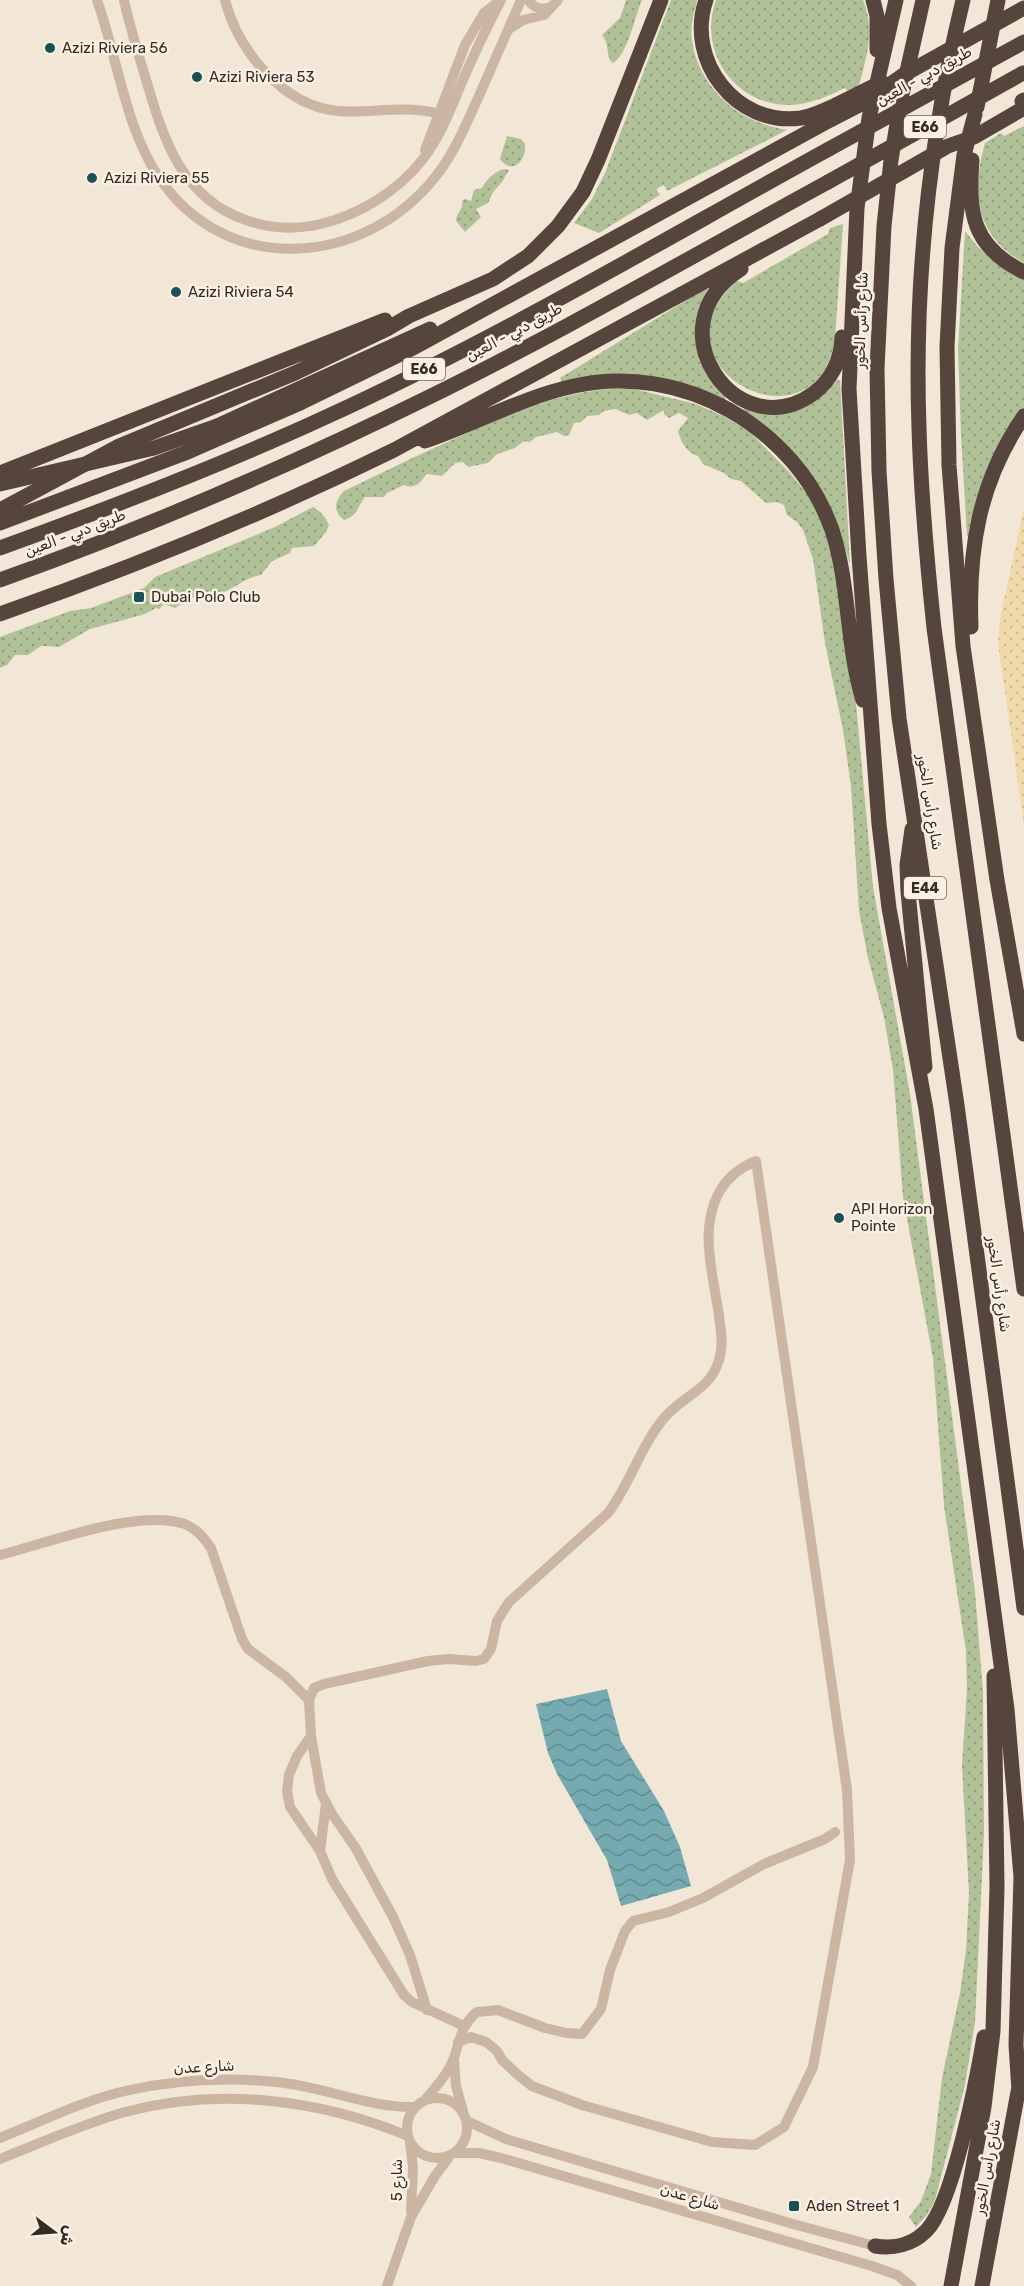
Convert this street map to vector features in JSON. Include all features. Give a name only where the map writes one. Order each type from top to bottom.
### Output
[{"type":"highway","points":[[0,510],[117,447],[295,373],[409,316],[493,279],[528,256],[558,226],[583,192],[598,160],[661,0]]},
{"type":"highway","points":[[706,0],[700,28],[703,51],[716,80],[731,95],[757,111],[777,117],[801,118],[834,112]]},
{"type":"highway","points":[[873,0],[878,26],[876,65],[878,78]]},
{"type":"highway","points":[[896,0],[861,163],[854,253],[849,389],[879,824],[888,908],[926,1109],[1007,1709],[1021,1878],[1016,2045],[1019,2091]]},
{"type":"highway","name":"شارع رأس الخور","points":[[923,0],[902,94],[891,160],[881,268],[878,369],[879,471],[899,718],[959,1117],[1024,1608]]},
{"type":"highway","name":"شارع رأس الخور","points":[[963,0],[939,113],[926,213],[920,315],[919,438],[937,659],[990,1026],[1024,1289]]},
{"type":"highway","points":[[998,0],[975,114],[964,155],[952,248],[947,347],[947,413],[963,646],[997,880],[1024,1034]]},
{"type":"highway","points":[[0,523],[185,453],[300,403],[416,347],[485,311],[834,112],[876,84],[905,74],[1024,8]]},
{"type":"highway","name":"طريق دبي - العين","points":[[0,548],[180,481],[327,417],[516,321],[1024,42]]},
{"type":"highway","name":"طريق دبي - العين","points":[[0,580],[93,547],[194,505],[298,460],[427,399],[828,182],[1024,72]]},
{"type":"highway","points":[[0,614],[142,562],[300,496],[393,450],[770,244],[820,219],[948,147],[974,137],[1023,103]]},
{"type":"highway","points":[[975,114],[970,189],[972,215],[987,247],[1004,261],[1024,272]]},
{"type":"highway","points":[[770,244],[718,288],[706,312],[702,339],[708,364],[723,385],[739,397],[768,406],[785,405],[802,400],[816,391],[832,373],[841,350],[846,264],[854,253]]},
{"type":"highway","points":[[0,484],[154,448],[217,426],[492,300],[507,297]]},
{"type":"highway","points":[[0,473],[383,321],[409,316]]},
{"type":"highway","points":[[393,450],[446,434],[545,394],[575,385],[607,381],[638,381],[669,386],[701,395],[729,410],[755,426],[776,443],[804,477],[826,515],[840,563],[862,695],[873,727]]},
{"type":"highway","points":[[997,880],[997,833],[971,625],[972,561],[978,520],[990,480],[1005,445],[1024,416]]},
{"type":"highway","points":[[915,820],[909,845],[908,884],[924,1045],[926,1109]]},
{"type":"highway","points":[[951,2286],[990,2070],[997,1875],[992,1592]]},
{"type":"highway","points":[[875,2246],[892,2247],[914,2241],[927,2230],[940,2212],[974,2086],[993,1981]]},
{"type":"highway","name":"شارع رأس الخور","points":[[982,2286],[1024,2054]]},
{"type":"street","points":[[97,0],[143,149],[165,187],[186,210],[223,234],[250,244],[284,250],[317,248],[349,240],[376,226],[416,198],[437,175],[452,153],[520,0]]},
{"type":"street","points":[[124,0],[157,118],[173,157],[194,188],[228,213],[255,224],[283,229],[297,229],[327,223],[355,212],[382,197],[405,178],[423,158],[440,131],[501,0]]},
{"type":"street","points":[[225,0],[236,30],[253,57],[278,82],[302,100],[321,108],[339,111],[414,110],[439,114]]},
{"type":"street","points":[[423,158],[426,143],[471,32],[484,13],[501,0]]},
{"type":"street","points":[[528,0],[532,6],[541,9],[556,3]]},
{"type":"street","points":[[507,31],[523,20],[544,15],[556,3]]},
{"type":"street","points":[[450,87],[464,76]]},
{"type":"street","points":[[428,2010],[410,1955],[393,1917],[356,1847],[326,1804],[317,1777],[309,1700],[314,1688],[324,1684],[428,1661],[484,1659],[491,1649],[497,1621],[509,1602],[608,1513],[644,1447],[660,1423],[679,1403],[705,1387],[716,1368],[722,1339],[709,1241],[710,1217],[717,1196],[730,1178],[738,1170],[756,1161],[847,1790],[850,1860],[813,2067],[784,2127],[754,2145],[712,2142],[582,2104],[532,2086],[502,2060],[497,2051],[486,2042],[471,2037],[458,2042]]},
{"type":"street","points":[[0,1555],[128,1522],[157,1521],[185,1524],[203,1537],[211,1548],[242,1640],[248,1649],[286,1677],[309,1700]]},
{"type":"street","points":[[311,1736],[291,1767],[287,1791],[290,1807],[320,1851],[332,1879],[398,1988],[412,2002],[464,2026]]},
{"type":"street","points":[[320,1851],[326,1804]]},
{"type":"street","points":[[409,2139],[410,2116],[440,2081],[453,2058],[464,2026],[477,2012],[498,2010],[545,2028],[582,2034],[601,2009],[610,1970],[625,1931],[633,1921],[669,1912],[703,1898],[764,1864],[835,1833]]},
{"type":"street","points":[[0,2159],[101,2120],[162,2104],[233,2098],[305,2105],[377,2123],[409,2139],[416,2150],[431,2159],[453,2155],[464,2144],[468,2133],[466,2117],[456,2086],[453,2058]]},
{"type":"street","name":"شارع عدن","points":[[0,2138],[123,2092],[202,2080],[276,2082],[392,2106],[420,2104]]},
{"type":"street","points":[[420,2104],[435,2098],[446,2099],[456,2104],[466,2117]]},
{"type":"street","name":"شارع عدن","points":[[466,2117],[506,2139],[875,2246]]},
{"type":"street","name":"شارع 5","points":[[409,2139],[414,2184],[411,2217]]},
{"type":"street","name":"شارع عدن","points":[[453,2155],[479,2153],[501,2158],[872,2266],[897,2275],[911,2286]]},
{"type":"street","name":"شارع 5","points":[[387,2286],[411,2217],[435,2176],[453,2155]]},
{"type":"sand","points":[[1024,508],[1024,824],[998,644],[1001,613]]},
{"type":"green space","points":[[626,0],[642,0],[626,45],[612,63],[602,35],[620,18]]},
{"type":"green space","points":[[671,0],[697,0],[692,23],[694,51],[699,65],[714,90],[735,110],[747,117],[787,130],[667,191],[664,185],[656,189],[660,195],[599,233],[574,223],[592,199],[605,173]]},
{"type":"green space","points":[[716,0],[863,0],[869,21],[869,32],[867,53],[859,85],[848,91],[845,88],[819,99],[792,105],[772,103],[754,97],[738,86],[726,73],[717,57],[712,39],[712,20]]},
{"type":"green space","points":[[1024,126],[1024,263],[995,240],[986,226],[978,196],[978,179],[985,143],[1001,133],[1004,136]]},
{"type":"green space","points":[[507,136],[521,139],[525,144],[524,155],[514,166],[505,164],[500,159]]},
{"type":"green space","points":[[504,169],[509,170],[488,203],[476,209],[481,217],[465,232],[456,221],[462,201],[465,199],[471,201],[474,190],[482,188],[491,176]]},
{"type":"green space","points":[[843,224],[835,339],[821,374],[798,392],[771,396],[743,386],[721,368],[710,342],[713,313],[737,281],[743,283],[828,234],[830,228]]},
{"type":"green space","points":[[965,231],[991,259],[1006,270],[1024,278],[1024,411],[969,536],[967,536],[961,436],[958,350]]},
{"type":"green space","points":[[706,288],[708,289],[696,318],[696,346],[706,373],[726,397],[725,400],[705,394],[562,382],[560,378]]},
{"type":"green space","points":[[840,380],[850,564],[837,524],[796,455],[780,438],[743,411],[745,407],[828,389]]},
{"type":"green space","points":[[612,389],[634,389],[696,404],[723,416],[750,432],[808,495],[822,521],[833,559],[854,682],[873,887],[910,1094],[975,1592],[983,1691],[984,1833],[975,2022],[965,2085],[935,2200],[927,2215],[916,2227],[909,2217],[921,2201],[931,2174],[942,2078],[960,1993],[966,1950],[969,1893],[962,1766],[967,1688],[966,1651],[944,1506],[933,1358],[903,1197],[893,1070],[884,1017],[868,958],[859,911],[851,786],[843,730],[825,643],[813,559],[803,530],[787,515],[784,505],[777,502],[766,503],[741,481],[731,479],[724,473],[703,464],[698,456],[685,446],[679,435],[678,431],[688,418],[679,413],[669,418],[664,414],[664,410],[647,420],[637,413],[629,415],[615,409],[604,411],[599,415],[587,416],[581,422],[574,423],[569,435],[564,436],[557,432],[536,437],[530,442],[524,441],[515,448],[497,454],[488,463],[468,467],[463,462],[455,463],[442,476],[427,474],[415,486],[404,485],[387,493],[384,497],[365,497],[355,514],[344,520],[336,510],[337,502],[344,491],[485,425],[532,406],[563,397]]},
{"type":"green space","points":[[313,507],[322,514],[329,525],[326,532],[314,546],[292,548],[290,553],[272,561],[261,575],[222,593],[197,596],[175,608],[164,604],[159,609],[156,608],[145,614],[90,629],[59,647],[41,646],[28,655],[15,655],[7,665],[0,668],[0,637],[70,611],[91,608],[144,588],[155,577],[275,527]]},
{"type":"water","points":[[607,1689],[621,1741],[664,1811],[680,1847],[691,1886],[621,1906],[607,1860],[557,1774],[548,1753],[536,1704]]},
{"type":"place","name":"Azizi Riviera 56","points":[[50,48]]},
{"type":"place","name":"Azizi Riviera 53","points":[[197,77]]},
{"type":"place","name":"Azizi Riviera 55","points":[[92,178]]},
{"type":"place","name":"Azizi Riviera 54","points":[[176,292]]},
{"type":"place","name":"Dubai Polo Club","points":[[139,597]]},
{"type":"place","name":"API Horizon Pointe","points":[[839,1218]]},
{"type":"place","name":"Aden Street 1","points":[[794,2206]]}]
